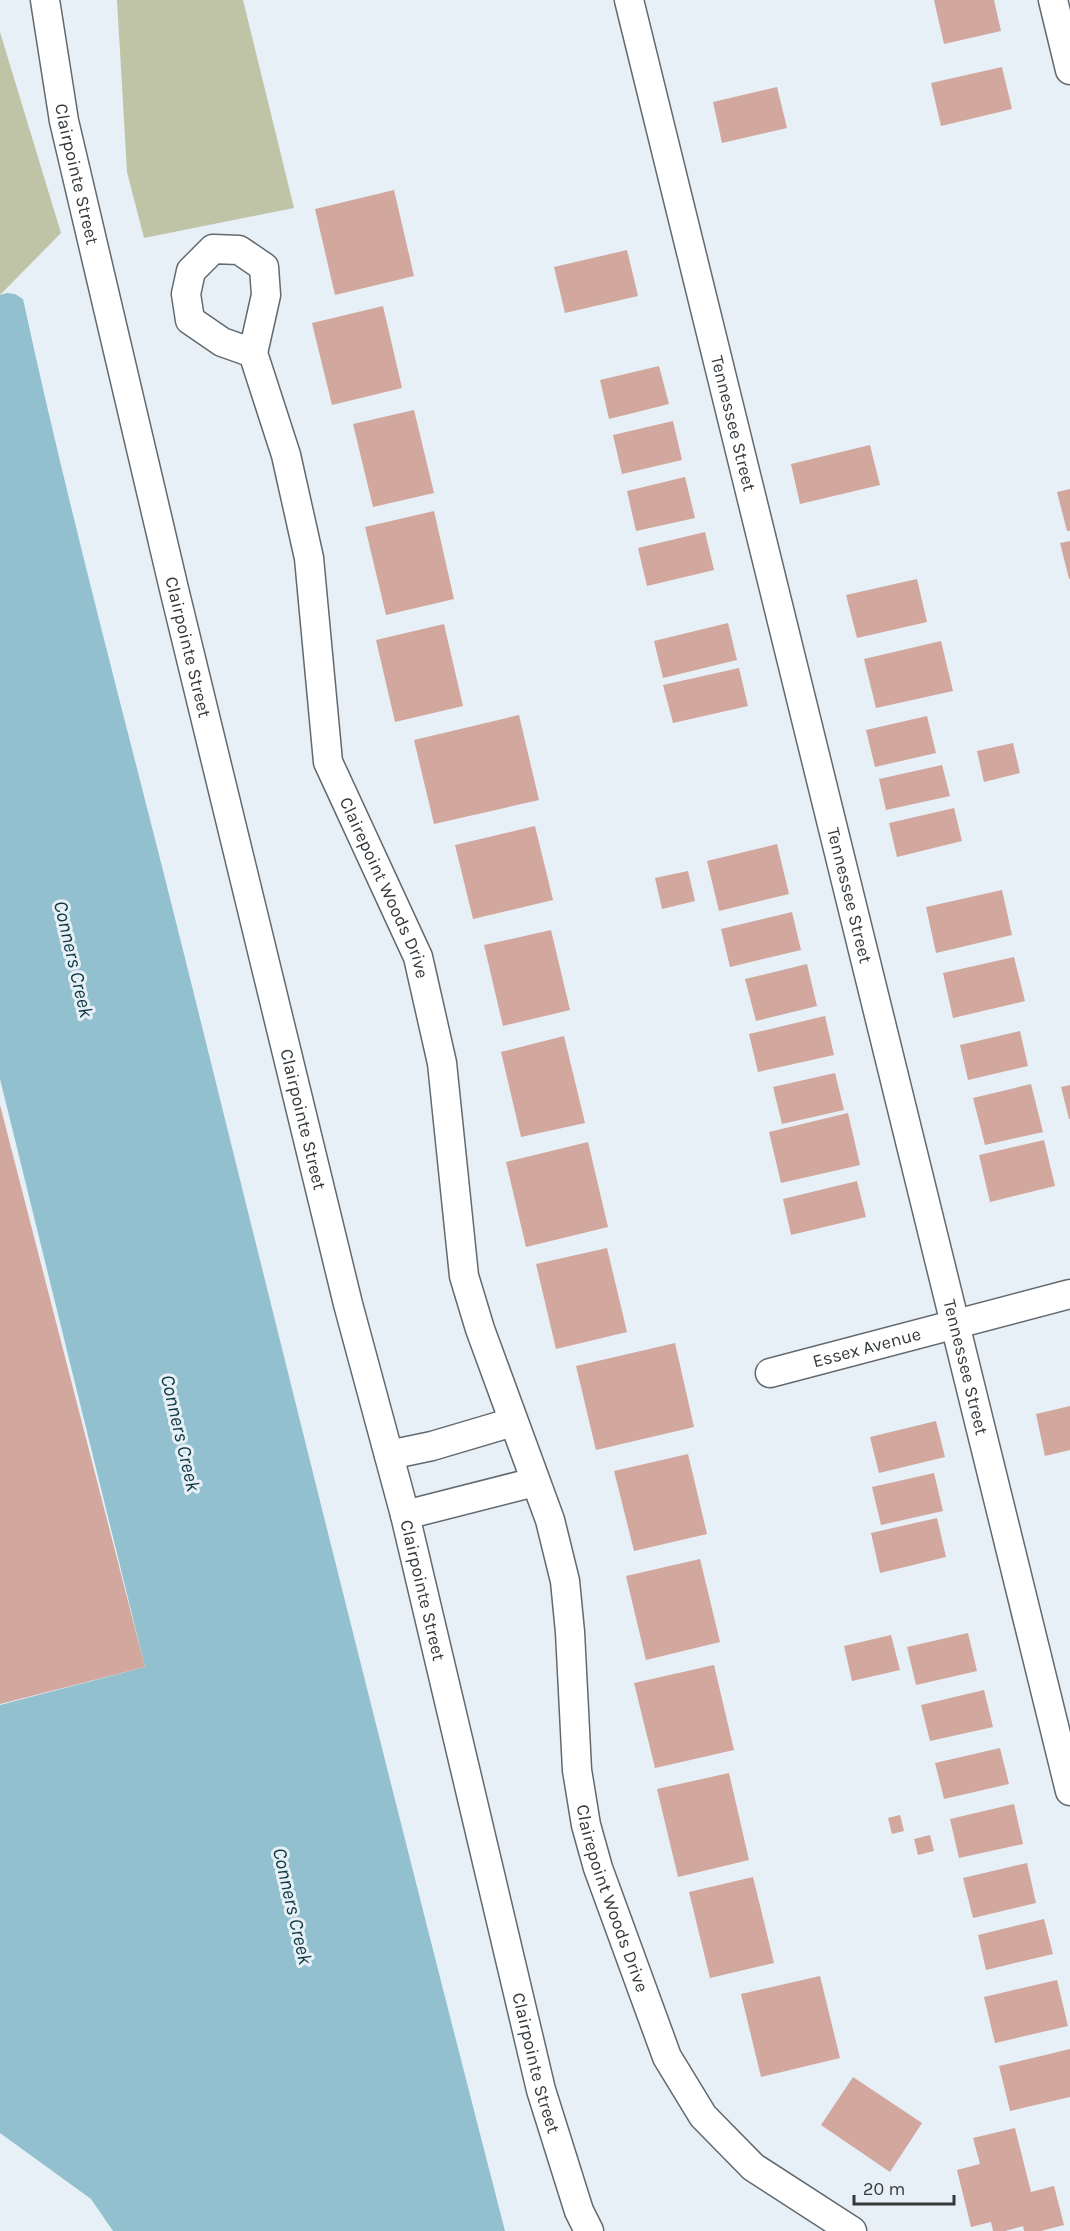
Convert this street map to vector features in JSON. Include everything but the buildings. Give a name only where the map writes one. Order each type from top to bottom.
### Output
[{"type":"street","name":"Clairpointe Street","points":[[45,0],[64,121],[168,566],[348,1304],[405,1515],[541,2090],[579,2211],[589,2231]]},
{"type":"street","name":"Tennessee Street","points":[[629,0],[1070,1791]]},
{"type":"street","points":[[1053,0],[1070,70]]},
{"type":"street","name":"Clairepoint Woods Drive","points":[[253,353],[286,455],[309,558],[328,762],[418,957],[442,1063],[464,1276],[480,1329],[550,1520],[565,1581],[577,1770],[586,1826],[598,1868],[667,2057],[703,2116],[753,2167],[852,2231]]},
{"type":"street","name":"Essex Avenue","points":[[770,1372],[1070,1294]]},
{"type":"street","points":[[389,1455],[432,1446],[513,1422]]},
{"type":"street","points":[[405,1515],[535,1482]]},
{"type":"green space","points":[[117,0],[243,0],[294,208],[144,238],[127,172]]},
{"type":"green space","points":[[0,32],[61,233],[0,295]]},
{"type":"water","name":"Conners Creek","points":[[15,294],[23,299],[80,544],[505,2231],[113,2231],[91,2199],[0,2133],[0,1705],[145,1667],[0,1079],[0,295]]}]
